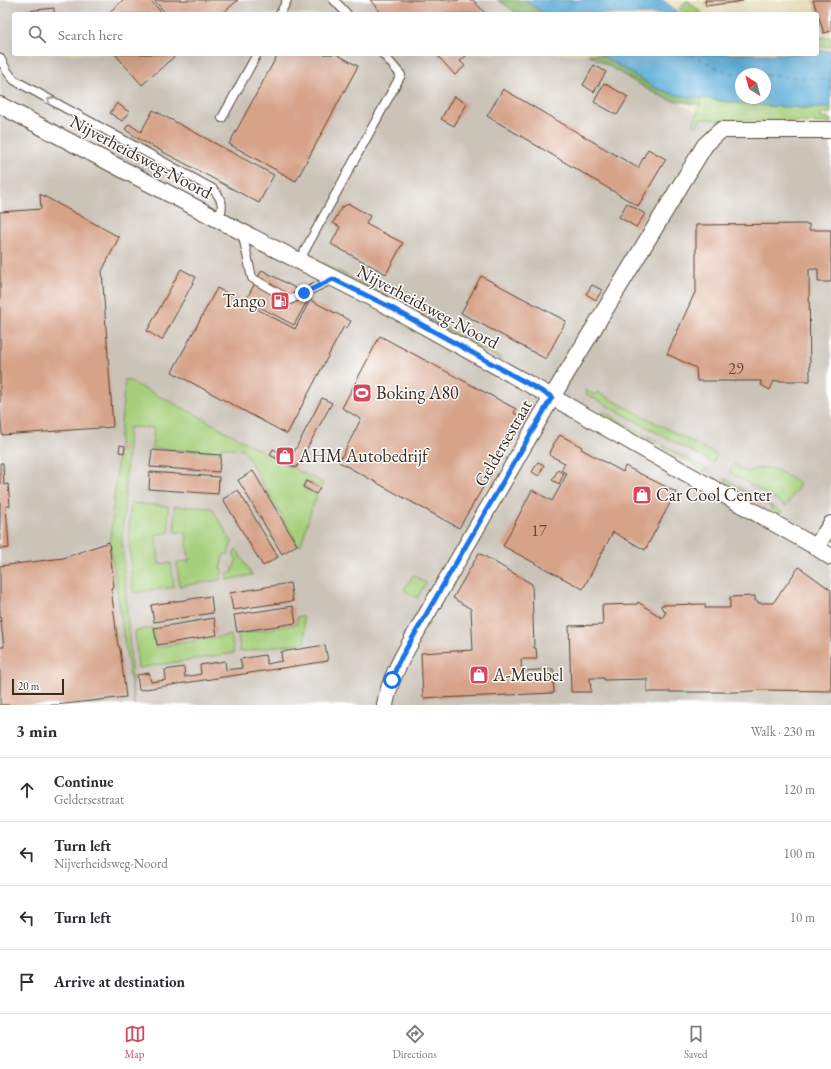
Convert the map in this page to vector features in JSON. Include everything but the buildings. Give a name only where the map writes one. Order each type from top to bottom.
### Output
[{"type":"street","name":"Nijverheidsweg-Noord","points":[[0,105],[394,310],[552,397],[816,547],[831,557]]},
{"type":"street","name":"Geldersestraat","points":[[386,705],[387,696],[398,663],[552,397],[704,145],[721,130],[831,130]]},
{"type":"street","points":[[816,547],[831,524]]},
{"type":"lane","points":[[281,12],[288,0]]},
{"type":"lane","points":[[334,0],[345,12]]},
{"type":"lane","points":[[222,118],[256,56]]},
{"type":"lane","points":[[298,261],[401,75],[385,56]]},
{"type":"lane","points":[[0,58],[14,80],[214,189],[220,196],[223,207],[219,220]]},
{"type":"lane","points":[[242,232],[252,278],[290,300],[333,279]]},
{"type":"shaded area","points":[[0,0],[494,0],[514,12],[12,12],[12,56],[594,56],[708,119],[831,129],[831,705],[0,705]]},
{"type":"green space","points":[[497,0],[525,0],[541,12],[515,12]]},
{"type":"green space","points":[[687,0],[701,12],[683,12],[679,9]]},
{"type":"green space","points":[[819,37],[831,37],[831,47],[819,47]]},
{"type":"green space","points":[[591,56],[603,56],[654,87],[676,95],[702,98],[700,105],[670,100],[652,92]]},
{"type":"green space","points":[[702,98],[735,104],[799,108],[831,108],[831,113],[821,114],[821,118],[831,119],[831,123],[700,119],[697,126],[693,124]]},
{"type":"green space","points":[[324,263],[502,359],[501,360],[323,264]]},
{"type":"green space","points":[[125,379],[197,415],[286,465],[323,483],[321,488],[305,480],[302,487],[317,495],[301,545],[298,545],[243,449],[221,447],[221,453],[152,448],[154,428],[129,427],[122,543],[134,705],[110,543]]},
{"type":"green space","points":[[585,390],[595,395],[597,392],[717,455],[713,463],[586,394]]},
{"type":"green space","points":[[603,412],[657,441],[658,443],[634,432],[622,431],[602,414]]},
{"type":"green space","points":[[663,445],[709,470],[699,473],[696,465],[663,447]]},
{"type":"green space","points":[[734,464],[747,472],[755,469],[769,468],[781,472],[800,484],[786,506],[729,472]]},
{"type":"green space","points":[[725,479],[782,512],[772,515],[771,507],[736,487],[729,489]]},
{"type":"green space","points":[[130,503],[168,506],[169,533],[156,534],[159,564],[171,563],[174,587],[133,593],[129,534]]},
{"type":"green space","points":[[174,506],[212,508],[232,542],[228,555],[224,554],[220,569],[223,570],[220,580],[179,586],[177,562],[189,561],[186,532],[175,532]]},
{"type":"green space","points":[[236,549],[252,575],[226,580],[228,572],[232,573],[237,558],[233,556]]},
{"type":"green space","points":[[413,575],[426,583],[417,598],[404,590]]},
{"type":"green space","points":[[303,616],[306,642],[240,652],[238,634],[297,624],[297,617]]},
{"type":"green space","points":[[153,628],[157,647],[231,635],[234,653],[138,668],[135,631]]},
{"type":"water","points":[[525,0],[663,0],[678,12],[541,12]]},
{"type":"water","points":[[819,50],[831,51],[831,108],[803,108],[750,104],[771,104],[771,68],[735,68],[735,102],[676,95],[654,87],[603,56],[819,56]]},
{"type":"ferry route","points":[[607,0],[620,12]]},
{"type":"ferry route","points":[[694,56],[727,73],[735,73]]},
{"type":"ferry route","points":[[771,75],[831,80]]},
{"type":"place","name":"Tango","points":[[280,301]]},
{"type":"place","name":"Boking A80","points":[[362,393]]},
{"type":"place","name":"AHM Autobedrijf","points":[[285,456]]},
{"type":"place","name":"Car Cool Center","points":[[642,495]]},
{"type":"place","name":"A-Meubel","points":[[479,675]]},
{"type":"route","points":[[304,293],[333,279],[388,306],[552,397],[398,663],[392,680]]}]
